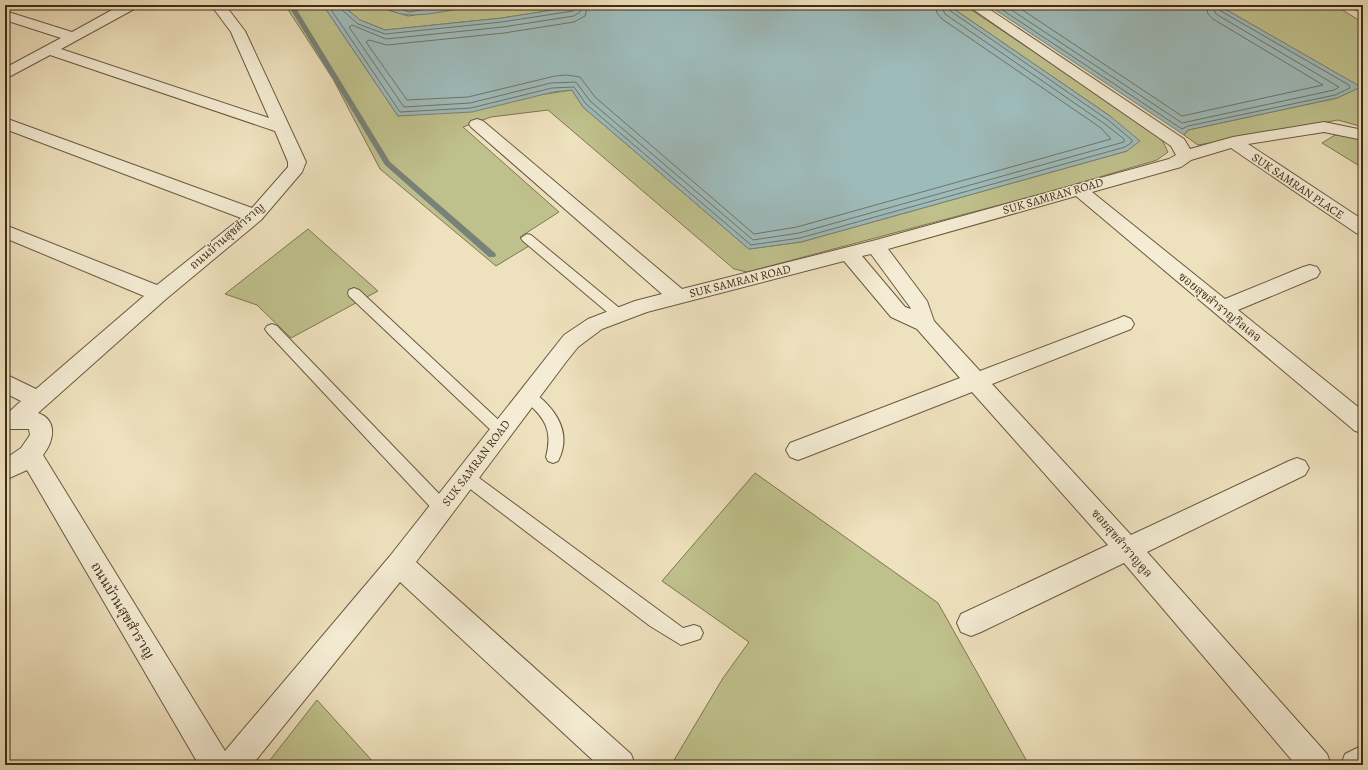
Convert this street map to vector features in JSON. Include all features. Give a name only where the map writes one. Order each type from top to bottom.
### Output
[{"type":"street","points":[[5,74],[131,5]]},
{"type":"street","name":"ถนนบ้านสุขสำราญ","points":[[10,420],[38,400],[159,294],[254,216],[296,168],[297,162],[238,31],[229,17],[218,5]]},
{"type":"street","points":[[974,5],[1178,143],[1185,156]]},
{"type":"street","points":[[1357,5],[1363,8]]},
{"type":"street","points":[[5,15],[74,37]]},
{"type":"street","points":[[48,50],[127,75],[282,128]]},
{"type":"street","points":[[5,123],[254,216]]},
{"type":"street","points":[[477,124],[678,297]]},
{"type":"street","name":"SUK SAMRAN ROAD","points":[[233,765],[399,564],[570,341],[595,324],[618,314],[678,297],[849,254],[1175,163],[1185,156],[1233,142],[1324,127],[1346,130],[1363,135]]},
{"type":"street","points":[[5,140],[21,130]]},
{"type":"street","name":"SUK SAMRAN PLACE","points":[[1233,142],[1363,229]]},
{"type":"street","name":"ซอยสุขสำราญวิลเลจ","points":[[1078,189],[1362,421]]},
{"type":"street","points":[[5,231],[159,294]]},
{"type":"street","name":"ซอยสุขสำราญคูล","points":[[876,246],[920,306],[924,324]]},
{"type":"street","name":"ซอยสุขสำราญคูล","points":[[849,254],[898,312],[924,324],[977,381],[1128,549],[1316,765]]},
{"type":"street","points":[[1223,308],[1310,272]]},
{"type":"street","points":[[798,450],[1124,324]]},
{"type":"street","points":[[5,383],[38,400]]},
{"type":"street","name":"ถนนบ้านสุขสำราญ","points":[[5,470],[31,456],[39,446],[43,436],[42,428],[36,422],[27,419],[10,420]]},
{"type":"street","name":"ถนนบ้านสุขสำราญ","points":[[31,456],[216,765]]},
{"type":"street","points":[[971,622],[1297,468]]},
{"type":"street","points":[[399,564],[620,765]]},
{"type":"street","points":[[1356,765],[1363,760]]},
{"type":"lane","points":[[527,238],[618,314]]},
{"type":"lane","points":[[354,293],[501,431]]},
{"type":"lane","points":[[272,329],[442,508]]},
{"type":"lane","points":[[528,395],[549,414],[556,429],[557,445],[553,457]]},
{"type":"lane","points":[[466,477],[656,620],[681,637],[694,633]]},
{"type":"green space","points":[[285,5],[323,5],[398,116],[572,90],[583,107],[749,249],[801,242],[1127,151],[1110,116],[948,5],[964,5],[1160,136],[1168,152],[1157,160],[1052,191],[747,272],[734,269],[548,110],[491,117],[463,127],[559,212],[520,237],[529,246],[496,266],[380,169],[333,79]]},
{"type":"green space","points":[[342,5],[384,5],[388,10],[408,16],[476,5],[584,5],[502,18],[385,30],[360,20]]},
{"type":"green space","points":[[1218,5],[1335,5],[1363,23],[1363,127],[1338,120],[1198,145],[1184,135],[1188,130],[1337,98],[1360,87]]},
{"type":"green space","points":[[1335,135],[1353,137],[1363,141],[1363,168],[1322,143]]},
{"type":"green space","points":[[308,229],[378,291],[291,338],[257,305],[225,294]]},
{"type":"green space","points":[[755,473],[938,603],[1029,765],[671,765],[723,678],[749,642],[662,581]]},
{"type":"green space","points":[[317,700],[376,765],[266,765]]},
{"type":"water","points":[[323,5],[342,5],[360,20],[385,30],[502,18],[584,5],[948,5],[1110,116],[1140,141],[1127,151],[801,242],[749,249],[583,107],[572,90],[553,92],[472,112],[398,116]]},
{"type":"water","points":[[384,5],[476,5],[441,12],[415,15],[402,14],[392,11]]},
{"type":"water","points":[[988,5],[1218,5],[1361,87],[1337,98],[1188,130],[1184,135]]},
{"type":"waterway","points":[[291,5],[387,163],[492,255]]}]
